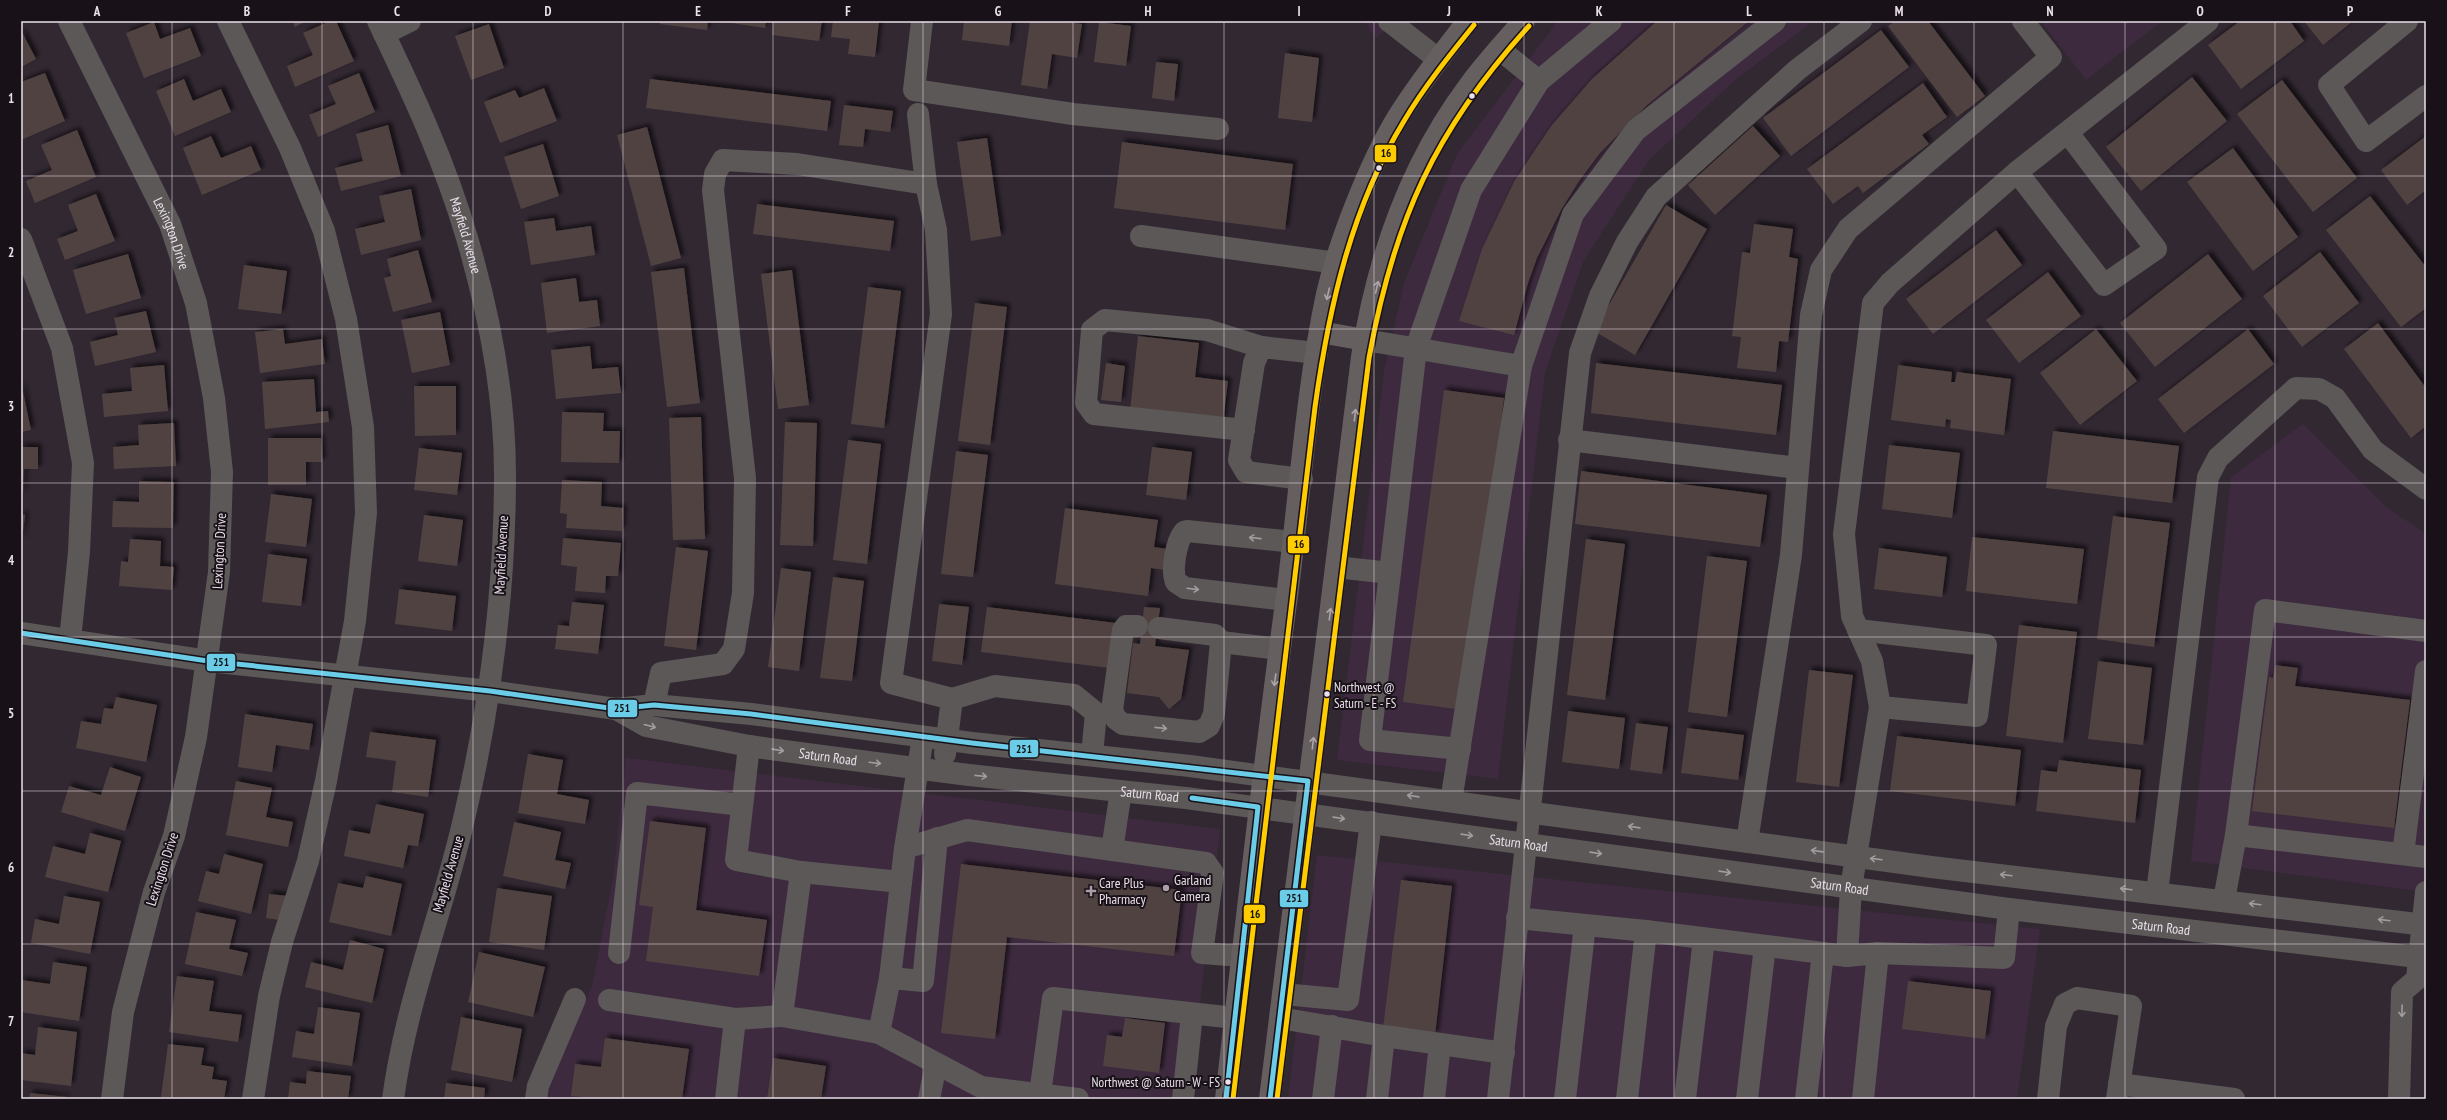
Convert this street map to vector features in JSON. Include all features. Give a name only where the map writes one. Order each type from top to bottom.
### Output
[{"type":"main road","points":[[1226,1099],[1262,775],[1280,649],[1319,343],[1328,292],[1350,221],[1380,152],[1397,118],[1438,59],[1468,21]]},
{"type":"main road","points":[[1270,1099],[1304,813],[1364,340],[1380,275],[1400,208],[1431,146],[1468,87],[1524,21]]},
{"type":"main road","points":[[1319,343],[1364,340]]},
{"type":"street","name":"Lexington Drive","points":[[69,21],[170,224],[196,303],[214,398],[222,472],[219,572],[208,661],[196,737],[174,836],[154,892],[123,1012],[112,1099]]},
{"type":"street","points":[[228,21],[290,148],[324,231],[346,320],[363,427],[366,513],[355,621],[326,781],[308,861],[282,942],[269,996],[253,1099]]},
{"type":"street","points":[[381,27],[410,21]]},
{"type":"street","points":[[922,21],[914,90],[1073,114],[1218,129]]},
{"type":"street","points":[[1389,21],[1438,59]]},
{"type":"street","points":[[1460,749],[1370,740],[1416,348],[1471,190],[1539,81],[1611,21]]},
{"type":"street","points":[[1451,801],[1521,366],[1573,214],[1636,130],[1775,21]]},
{"type":"street","points":[[1498,1099],[1528,812],[1580,353],[1600,296],[1627,242],[1656,197],[1797,70],[1861,21]]},
{"type":"street","points":[[1747,842],[1791,555],[1811,315],[1820,270],[1848,229],[2051,57],[2023,21]]},
{"type":"street","points":[[1848,956],[1851,888],[1880,707],[1872,661],[1852,616],[1844,534],[1873,303],[1890,282],[2017,172],[2208,21]]},
{"type":"street","points":[[2407,21],[2329,85],[2366,141],[2426,96]]},
{"type":"street","name":"Mayfield Avenue","points":[[381,27],[442,160],[468,238],[488,322],[500,404],[505,474],[498,615],[490,691],[462,825],[410,1006],[398,1062],[393,1099]]},
{"type":"street","points":[[1499,49],[1539,81]]},
{"type":"street","points":[[918,114],[926,184],[936,230],[941,314],[891,683],[952,699],[995,686],[1074,695],[1096,713],[1092,756]]},
{"type":"street","points":[[2017,172],[2104,285],[2156,249],[2068,133]]},
{"type":"street","points":[[654,705],[661,673],[723,664],[734,649],[743,593],[745,478],[713,190],[715,174],[723,160],[797,164],[926,184]]},
{"type":"street","points":[[1141,236],[1337,263]]},
{"type":"street","points":[[21,239],[62,348],[84,463],[79,552],[70,640]]},
{"type":"street","points":[[1244,430],[1094,414],[1086,404],[1092,330],[1105,320],[1207,330],[1261,346],[1319,343]]},
{"type":"street","points":[[1364,340],[1521,366]]},
{"type":"street","points":[[1261,346],[1254,363],[1239,460],[1246,472],[1302,480]]},
{"type":"street","points":[[2157,893],[2208,477],[2218,458],[2296,388],[2319,389],[2335,398],[2373,450],[2426,489]]},
{"type":"street","points":[[1569,440],[1798,468]]},
{"type":"street","points":[[1286,600],[1185,588],[1176,582],[1174,574],[1179,542],[1182,535],[1187,531],[1294,542]]},
{"type":"street","points":[[1336,567],[1390,573]]},
{"type":"street","points":[[2224,900],[2236,835],[2265,610],[2426,631]]},
{"type":"street","points":[[1137,626],[1126,626],[1122,635],[1112,710],[1116,719],[1123,724],[1199,732],[1209,726],[1214,714],[1221,642]]},
{"type":"street","points":[[1159,628],[1215,635],[1221,642],[1280,649]]},
{"type":"street","points":[[1858,630],[1986,645],[1977,716],[1880,707]]},
{"type":"street","name":"Saturn Road","points":[[21,633],[208,661],[490,691],[616,708],[654,705],[751,714],[947,740],[1195,766],[1855,857],[2424,925]]},
{"type":"street","points":[[2403,854],[2426,671]]},
{"type":"street","points":[[942,771],[952,699]]},
{"type":"street","name":"Saturn Road","points":[[616,708],[646,726],[749,746],[942,771],[1258,807],[2009,910],[2422,957]]},
{"type":"street","points":[[1119,758],[1123,724]]},
{"type":"street","points":[[1195,766],[1199,732]]},
{"type":"street","points":[[879,1033],[890,978],[905,848],[920,768],[923,737]]},
{"type":"street","points":[[749,746],[736,860],[801,872],[901,882]]},
{"type":"street","points":[[1112,850],[1121,791]]},
{"type":"street","points":[[620,953],[637,793],[742,805]]},
{"type":"street","points":[[1283,994],[1348,1000],[1371,822]]},
{"type":"street","points":[[905,848],[967,830],[1206,863],[1213,873],[1202,953],[1242,956]]},
{"type":"street","points":[[2236,835],[2426,857]]},
{"type":"street","points":[[890,978],[923,981],[937,838]]},
{"type":"street","points":[[782,1016],[801,872]]},
{"type":"street","points":[[2399,1099],[2402,992],[2422,983],[2426,892]]},
{"type":"street","points":[[1517,918],[1646,931],[1848,956],[1878,953],[2004,958],[2009,910]]},
{"type":"street","points":[[1565,1099],[1585,925]]},
{"type":"street","points":[[1627,1099],[1646,931]]},
{"type":"street","points":[[1685,1099],[1704,939]]},
{"type":"street","points":[[1747,1099],[1766,946]]},
{"type":"street","points":[[1806,1099],[1823,953]]},
{"type":"street","points":[[1863,1099],[1878,953]]},
{"type":"street","points":[[1040,1094],[1053,998],[1235,1018]]},
{"type":"street","points":[[2048,1099],[2056,1026],[2065,1004],[2077,998],[2131,1006],[2118,1092],[2234,1099]]},
{"type":"street","points":[[536,1099],[538,1086],[575,999]]},
{"type":"street","points":[[609,1000],[735,1019],[782,1016],[879,1033],[985,1093],[1040,1094],[1078,1099]]},
{"type":"street","points":[[1183,1099],[1192,1014]]},
{"type":"street","points":[[1280,1018],[1384,1036],[1504,1053]]},
{"type":"street","points":[[726,1099],[735,1019]]},
{"type":"street","points":[[1323,1099],[1332,1026]]},
{"type":"street","points":[[1377,1099],[1384,1036]]},
{"type":"street","points":[[1434,1099],[1440,1044]]},
{"type":"street","points":[[929,1099],[936,1064]]},
{"type":"shaded area","points":[[1364,21],[1396,21],[1376,38]]},
{"type":"shaded area","points":[[1558,21],[1813,21],[1735,80],[1649,160],[1584,260],[1545,372],[1498,779],[1337,760],[1384,372],[1404,283],[1457,154]]},
{"type":"shaded area","points":[[2041,21],[2162,21],[2086,80]]},
{"type":"shaded area","points":[[2303,424],[2385,506],[2426,534],[2426,892],[2191,861],[2231,477]]},
{"type":"shaded area","points":[[626,758],[1220,829],[1189,1099],[546,1099],[547,1089],[592,987],[613,878]]},
{"type":"shaded area","points":[[1317,855],[2040,929],[2017,1099],[1288,1099]]},
{"type":"building","points":[[293,21],[306,21],[295,27]]},
{"type":"building","points":[[330,21],[336,21],[354,61],[295,87],[287,66],[313,55],[303,33]]},
{"type":"building","points":[[661,21],[708,21],[707,30],[660,24]]},
{"type":"building","points":[[718,21],[766,21],[765,28]]},
{"type":"building","points":[[773,21],[822,21],[819,41],[772,35]]},
{"type":"building","points":[[833,21],[879,21],[875,57],[848,54],[850,39],[831,37]]},
{"type":"building","points":[[964,21],[1012,21],[1009,46],[962,40]]},
{"type":"building","points":[[1030,21],[1059,21],[1082,24],[1077,58],[1052,54],[1047,89],[1021,85]]},
{"type":"building","points":[[1657,21],[1749,21],[1647,105],[1600,153],[1579,181],[1561,210],[1537,258],[1528,283],[1514,335],[1459,321],[1482,249],[1514,182],[1535,150],[1552,125],[1592,79]]},
{"type":"building","points":[[1895,21],[1928,21],[1985,96],[1957,117],[1888,26]]},
{"type":"building","points":[[2240,21],[2290,21],[2304,41],[2241,89],[2208,45]]},
{"type":"building","points":[[2304,21],[2353,21],[2323,45]]},
{"type":"building","points":[[154,22],[160,39],[190,28],[201,56],[144,78],[126,33]]},
{"type":"building","points":[[1099,22],[1131,26],[1126,66],[1094,62]]},
{"type":"building","points":[[489,24],[504,68],[471,80],[455,36]]},
{"type":"building","points":[[21,30],[36,59],[21,67]]},
{"type":"building","points":[[1881,30],[1909,67],[1791,156],[1763,118]]},
{"type":"building","points":[[1285,53],[1319,58],[1312,122],[1278,118]]},
{"type":"building","points":[[1156,62],[1178,64],[1174,101],[1152,98]]},
{"type":"building","points":[[45,73],[65,121],[21,140],[21,82]]},
{"type":"building","points":[[359,73],[375,112],[318,137],[309,115],[336,104],[328,86]]},
{"type":"building","points":[[2192,77],[2227,121],[2141,191],[2106,147]]},
{"type":"building","points":[[184,79],[193,101],[221,89],[231,112],[175,136],[156,91]]},
{"type":"building","points":[[650,79],[831,101],[827,131],[646,108]]},
{"type":"building","points":[[2282,80],[2357,178],[2313,212],[2237,114]]},
{"type":"building","points":[[1923,83],[1947,117],[1922,135],[1929,144],[1863,193],[1858,186],[1833,204],[1807,169]]},
{"type":"building","points":[[544,88],[557,121],[500,143],[484,102],[515,90],[519,98]]},
{"type":"building","points":[[844,105],[893,111],[890,132],[865,129],[863,147],[839,145]]},
{"type":"building","points":[[388,125],[401,176],[341,191],[335,168],[363,161],[356,134]]},
{"type":"building","points":[[1753,126],[1780,156],[1715,215],[1688,185]]},
{"type":"building","points":[[647,127],[681,258],[651,266],[617,135]]},
{"type":"building","points":[[77,130],[96,177],[35,203],[26,181],[52,170],[41,145]]},
{"type":"building","points":[[211,136],[221,158],[251,146],[261,170],[202,195],[183,148]]},
{"type":"building","points":[[2426,136],[2426,190],[2407,205],[2381,170]]},
{"type":"building","points":[[987,138],[1001,236],[971,241],[957,142]]},
{"type":"building","points":[[1122,142],[1293,164],[1285,230],[1114,208]]},
{"type":"building","points":[[543,144],[559,196],[521,209],[504,157]]},
{"type":"building","points":[[2233,148],[2298,237],[2253,271],[2187,182]]},
{"type":"building","points":[[411,189],[421,240],[361,255],[355,229],[385,222],[379,196]]},
{"type":"building","points":[[96,194],[115,241],[65,260],[57,239],[78,231],[68,205]]},
{"type":"building","points":[[2370,196],[2426,267],[2426,308],[2401,327],[2326,230]]},
{"type":"building","points":[[757,204],[894,221],[890,251],[753,234]]},
{"type":"building","points":[[1666,205],[1707,229],[1635,355],[1594,331]]},
{"type":"building","points":[[554,218],[556,231],[591,226],[595,255],[531,265],[524,222]]},
{"type":"building","points":[[1754,224],[1793,229],[1789,257],[1798,259],[1788,342],[1779,341],[1776,372],[1737,368],[1741,337],[1732,336],[1742,252],[1750,253]]},
{"type":"building","points":[[1996,230],[2022,265],[1933,334],[1906,299]]},
{"type":"building","points":[[418,250],[432,302],[393,312],[384,278],[391,276],[387,259]]},
{"type":"building","points":[[2320,252],[2359,303],[2302,347],[2263,296]]},
{"type":"building","points":[[128,254],[141,298],[86,314],[73,270]]},
{"type":"building","points":[[2208,254],[2242,299],[2155,367],[2120,323]]},
{"type":"building","points":[[244,265],[287,271],[281,314],[238,309]]},
{"type":"building","points":[[684,268],[700,403],[667,407],[651,272]]},
{"type":"building","points":[[792,270],[809,405],[778,409],[761,274]]},
{"type":"building","points":[[2048,272],[2081,316],[2019,363],[1986,320]]},
{"type":"building","points":[[576,278],[579,302],[597,300],[600,326],[547,333],[541,283]]},
{"type":"building","points":[[868,287],[901,291],[884,428],[851,424]]},
{"type":"building","points":[[975,303],[1007,307],[990,445],[958,441]]},
{"type":"building","points":[[146,311],[156,352],[95,366],[90,342],[118,335],[114,318]]},
{"type":"building","points":[[440,312],[450,365],[412,373],[401,320]]},
{"type":"building","points":[[2378,323],[2426,388],[2426,426],[2411,438],[2344,349]]},
{"type":"building","points":[[283,329],[285,344],[322,339],[325,364],[260,373],[255,332]]},
{"type":"building","points":[[2096,329],[2137,381],[2080,425],[2040,373]]},
{"type":"building","points":[[2248,329],[2274,364],[2184,433],[2158,399]]},
{"type":"building","points":[[1138,336],[1199,343],[1195,377],[1228,381],[1223,421],[1130,411]]},
{"type":"building","points":[[590,346],[592,369],[618,367],[621,393],[556,399],[551,350]]},
{"type":"building","points":[[1106,363],[1125,366],[1121,402],[1101,400]]},
{"type":"building","points":[[1596,363],[1782,385],[1776,435],[1591,413]]},
{"type":"building","points":[[164,365],[168,411],[104,417],[102,394],[132,391],[130,368]]},
{"type":"building","points":[[1898,365],[1952,372],[1951,382],[1955,382],[1957,372],[2011,379],[2004,435],[1950,428],[1951,420],[1946,419],[1945,427],[1891,420]]},
{"type":"building","points":[[314,379],[316,412],[328,411],[329,422],[265,429],[262,382]]},
{"type":"building","points":[[21,382],[31,430],[21,432]]},
{"type":"building","points":[[414,386],[456,386],[456,435],[415,436]]},
{"type":"building","points":[[1444,390],[1504,398],[1464,710],[1403,702]]},
{"type":"building","points":[[562,412],[604,413],[603,431],[620,431],[619,463],[561,462]]},
{"type":"building","points":[[701,417],[705,539],[673,540],[669,418]]},
{"type":"building","points":[[785,422],[817,423],[813,546],[780,545]]},
{"type":"building","points":[[174,423],[176,466],[114,469],[113,447],[139,445],[138,425]]},
{"type":"building","points":[[2053,431],[2179,446],[2172,503],[2046,488]]},
{"type":"building","points":[[268,438],[321,438],[322,462],[306,462],[306,485],[268,485]]},
{"type":"building","points":[[848,440],[881,444],[867,564],[833,560]]},
{"type":"building","points":[[1889,445],[1960,453],[1952,518],[1882,509]]},
{"type":"building","points":[[21,447],[38,447],[38,469],[24,469],[23,494],[21,494]]},
{"type":"building","points":[[1152,447],[1192,452],[1186,500],[1146,495]]},
{"type":"building","points":[[419,448],[462,453],[457,495],[414,490]]},
{"type":"building","points":[[956,451],[988,455],[973,577],[941,574]]},
{"type":"building","points":[[1581,471],[1767,495],[1760,547],[1575,524]]},
{"type":"building","points":[[562,480],[602,482],[601,506],[623,508],[622,531],[566,528],[567,514],[560,513]]},
{"type":"building","points":[[139,481],[174,482],[173,528],[112,527],[113,501],[139,502]]},
{"type":"building","points":[[271,494],[312,499],[306,547],[265,542]]},
{"type":"building","points":[[1065,508],[1158,520],[1154,547],[1168,549],[1165,570],[1151,568],[1148,596],[1055,584]]},
{"type":"building","points":[[21,514],[25,515],[22,540],[21,540]]},
{"type":"building","points":[[424,515],[463,520],[457,566],[418,561]]},
{"type":"building","points":[[2113,516],[2170,523],[2154,647],[2097,639]]},
{"type":"building","points":[[1972,537],[2084,549],[2077,604],[1966,591]]},
{"type":"building","points":[[563,538],[621,543],[618,576],[606,576],[605,593],[575,591],[577,567],[561,565]]},
{"type":"building","points":[[130,539],[161,541],[160,566],[174,567],[172,590],[119,586],[121,561],[128,562]]},
{"type":"building","points":[[1586,539],[1625,544],[1605,700],[1567,695]]},
{"type":"building","points":[[676,547],[708,551],[696,650],[664,646]]},
{"type":"building","points":[[1879,548],[1947,557],[1942,597],[1874,589]]},
{"type":"building","points":[[268,554],[307,559],[301,606],[262,602]]},
{"type":"building","points":[[1707,556],[1747,561],[1727,717],[1688,712]]},
{"type":"building","points":[[781,568],[811,572],[799,671],[768,667]]},
{"type":"building","points":[[833,577],[864,581],[852,681],[820,678]]},
{"type":"building","points":[[399,589],[456,596],[452,631],[395,624]]},
{"type":"building","points":[[572,602],[604,605],[598,654],[555,649],[558,625],[569,626]]},
{"type":"building","points":[[939,604],[969,607],[962,665],[932,661]]},
{"type":"building","points":[[987,607],[1116,623],[1110,668],[981,652]]},
{"type":"building","points":[[1144,607],[1160,608],[1155,646],[1189,650],[1181,699],[1169,709],[1159,697],[1127,693],[1133,643],[1140,644]]},
{"type":"building","points":[[2019,625],[2077,632],[2063,743],[2006,736]]},
{"type":"building","points":[[2098,661],[2152,668],[2143,745],[2088,739]]},
{"type":"building","points":[[2275,665],[2298,668],[2295,686],[2410,700],[2394,828],[2252,811],[2269,677],[2273,678]]},
{"type":"building","points":[[1809,670],[1853,675],[1839,787],[1796,782]]},
{"type":"building","points":[[116,697],[157,705],[146,762],[76,748],[81,721],[101,724],[104,708],[113,709]]},
{"type":"building","points":[[1568,711],[1625,718],[1619,769],[1562,762]]},
{"type":"building","points":[[245,714],[313,724],[309,750],[276,745],[272,772],[238,767]]},
{"type":"building","points":[[1636,723],[1668,727],[1662,774],[1630,770]]},
{"type":"building","points":[[1687,728],[1744,735],[1738,780],[1681,773]]},
{"type":"building","points":[[370,732],[436,740],[428,797],[392,792],[396,761],[366,757]]},
{"type":"building","points":[[1897,736],[2021,750],[2015,806],[1890,791]]},
{"type":"building","points":[[528,754],[563,760],[557,794],[589,800],[585,824],[518,813]]},
{"type":"building","points":[[2059,760],[2141,770],[2135,823],[2036,811],[2041,770],[2057,772]]},
{"type":"building","points":[[110,767],[141,777],[125,831],[61,812],[69,786],[101,795]]},
{"type":"building","points":[[236,781],[272,788],[266,817],[293,822],[288,847],[226,835]]},
{"type":"building","points":[[376,804],[424,814],[418,846],[408,845],[403,868],[344,856],[349,830],[370,834]]},
{"type":"building","points":[[650,821],[706,828],[696,910],[767,920],[759,976],[646,961],[653,907],[639,905]]},
{"type":"building","points":[[514,822],[561,832],[555,860],[571,863],[565,889],[503,876]]},
{"type":"building","points":[[90,833],[121,841],[108,892],[45,877],[53,846],[85,854]]},
{"type":"building","points":[[224,854],[263,864],[251,914],[198,901],[206,871],[219,874]]},
{"type":"building","points":[[961,864],[1182,890],[1174,956],[1007,937],[995,1039],[941,1033]]},
{"type":"building","points":[[366,876],[402,884],[391,936],[329,922],[338,883],[363,888]]},
{"type":"building","points":[[1401,880],[1452,886],[1435,1035],[1383,1029]]},
{"type":"building","points":[[497,888],[552,896],[544,950],[489,942]]},
{"type":"building","points":[[269,894],[289,896],[286,921],[266,918]]},
{"type":"building","points":[[64,896],[100,902],[90,954],[31,943],[35,919],[59,924]]},
{"type":"building","points":[[196,912],[236,920],[229,949],[248,953],[242,976],[185,964]]},
{"type":"building","points":[[350,940],[384,949],[372,1003],[305,987],[311,962],[343,970]]},
{"type":"building","points":[[479,952],[545,967],[533,1017],[468,1002]]},
{"type":"building","points":[[53,962],[87,967],[79,1021],[21,1012],[21,980],[50,984]]},
{"type":"building","points":[[177,976],[214,981],[209,1011],[242,1015],[238,1042],[169,1032]]},
{"type":"building","points":[[1908,981],[1991,991],[1985,1039],[1902,1029]]},
{"type":"building","points":[[318,1007],[360,1013],[352,1066],[292,1057],[296,1031],[314,1034]]},
{"type":"building","points":[[461,1017],[522,1029],[512,1082],[451,1070]]},
{"type":"building","points":[[1125,1018],[1165,1023],[1159,1073],[1103,1066],[1107,1035],[1122,1037]]},
{"type":"building","points":[[38,1027],[77,1032],[71,1086],[21,1080],[21,1053],[35,1055]]},
{"type":"building","points":[[605,1038],[689,1049],[682,1099],[582,1099],[583,1097],[571,1096],[575,1064],[601,1067]]},
{"type":"building","points":[[168,1044],[204,1048],[201,1065],[214,1067],[212,1079],[227,1081],[224,1099],[161,1097]]},
{"type":"building","points":[[773,1058],[826,1066],[821,1099],[767,1099]]},
{"type":"building","points":[[307,1071],[351,1076],[348,1099],[288,1099],[290,1082],[306,1084]]},
{"type":"building","points":[[446,1083],[485,1088],[484,1099],[444,1099]]},
{"type":"building","points":[[30,1093],[67,1097],[67,1099],[29,1099]]},
{"type":"transit line","name":"16","points":[[1233,1099],[1315,407],[1327,332],[1335,296],[1356,223],[1386,154],[1404,121],[1428,84],[1474,25]]},
{"type":"transit line","name":"16","points":[[1277,1099],[1369,358],[1379,308],[1391,263],[1406,220],[1423,179],[1444,140],[1468,102],[1496,64],[1529,26]]},
{"type":"transit line","name":"251","points":[[21,633],[208,661],[490,691],[616,709],[654,705],[751,714],[972,743],[1308,781],[1270,1099]]},
{"type":"transit line","name":"251","points":[[1192,798],[1258,807],[1226,1099]]},
{"type":"place","name":"Northwest @ Saturn - E - FS","points":[[1327,694]]},
{"type":"place","name":"Garland Camera","points":[[1166,888]]},
{"type":"place","name":"Care Plus Pharmacy","points":[[1091,891]]},
{"type":"place","name":"Northwest @ Saturn - W - FS","points":[[1228,1082]]}]
